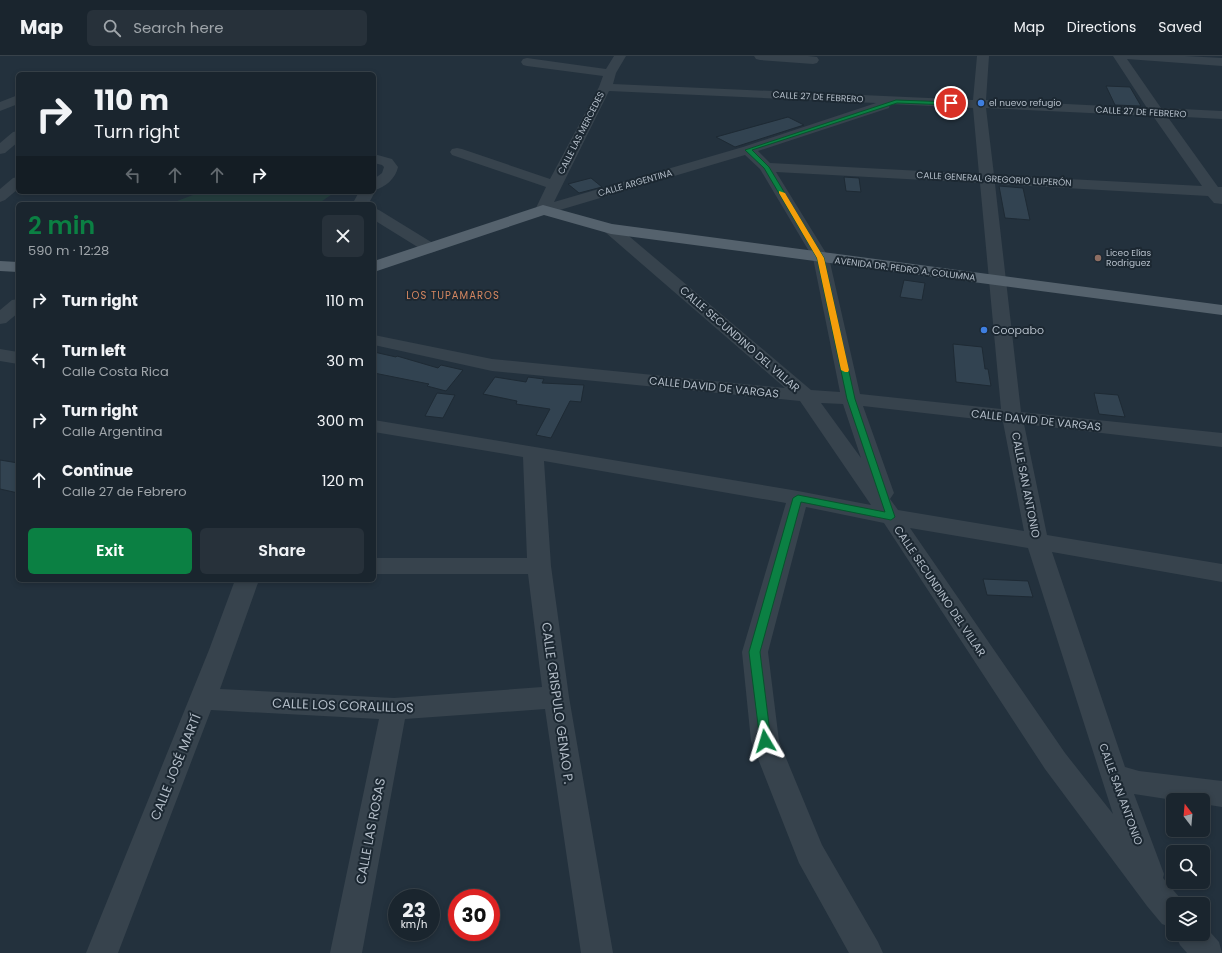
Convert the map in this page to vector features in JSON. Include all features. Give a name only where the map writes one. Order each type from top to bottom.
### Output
[{"type":"main road","name":"AVENIDA DR. PEDRO A. COLUMNA","points":[[543,210],[611,229],[1222,310]]},
{"type":"main road","name":"CALLE ARGENTINA","points":[[376,266],[543,210]]},
{"type":"main road","points":[[0,266],[16,267]]},
{"type":"street","name":"CALLE LAS MERCEDES","points":[[543,210],[554,185],[605,87],[610,73],[620,56]]},
{"type":"street","points":[[760,56],[813,60]]},
{"type":"street","name":"CALLE SAN ANTONIO","points":[[983,56],[978,104],[1012,417],[1037,542],[1114,777],[1158,896]]},
{"type":"street","points":[[1119,56],[1157,112],[1217,192],[1222,204]]},
{"type":"street","points":[[1129,56],[1222,62]]},
{"type":"street","points":[[527,62],[610,73]]},
{"type":"street","name":"CALLE 27 DE FEBRERO","points":[[605,87],[1222,115]]},
{"type":"street","points":[[0,107],[16,100]]},
{"type":"street","name":"CALLE ARGENTINA","points":[[543,210],[748,150],[896,101]]},
{"type":"street","points":[[0,150],[14,132]]},
{"type":"street","points":[[748,150],[766,167],[821,258],[851,399],[891,517]]},
{"type":"street","points":[[457,152],[554,185]]},
{"type":"street","points":[[376,159],[387,162],[391,167],[391,171],[376,184]]},
{"type":"street","name":"CALLE GENERAL GREGORIO LUPERÓN","points":[[766,167],[1217,192]]},
{"type":"street","points":[[0,197],[16,183]]},
{"type":"street","points":[[376,214],[430,248]]},
{"type":"street","name":"CALLE SECUNDINO DEL VILLAR","points":[[611,229],[806,396],[891,517],[1055,762],[1166,905]]},
{"type":"street","points":[[0,319],[16,306]]},
{"type":"street","name":"CALLE DAVID DE VARGAS","points":[[376,340],[492,365],[806,396],[851,399],[1222,440]]},
{"type":"street","points":[[0,355],[16,358]]},
{"type":"street","points":[[376,426],[533,452],[798,498],[891,517],[1222,573]]},
{"type":"street","name":"CALLE CRISPULO GENAO P.","points":[[533,452],[539,566],[556,697],[597,953]]},
{"type":"street","points":[[798,498],[755,652],[765,741],[810,853],[867,953]]},
{"type":"street","points":[[376,566],[539,566]]},
{"type":"street","name":"CALLE JOSÉ MARTÍ","points":[[102,953],[246,582]]},
{"type":"street","name":"CALLE LOS CORALILLOS","points":[[202,699],[394,709],[556,697]]},
{"type":"street","name":"CALLE LAS ROSAS","points":[[346,953],[394,709]]},
{"type":"street","points":[[1114,777],[1139,783],[1222,794]]},
{"type":"street","points":[[1197,941],[1208,953]]},
{"type":"green space","points":[[196,194],[332,194],[321,202],[174,202]]},
{"type":"building","points":[[1106,86],[1130,87],[1141,106],[1115,105]]},
{"type":"building","points":[[788,117],[804,125],[735,147],[716,137]]},
{"type":"building","points":[[844,177],[859,178],[861,192],[846,191]]},
{"type":"building","points":[[591,178],[602,187],[579,193],[568,184]]},
{"type":"building","points":[[999,186],[1023,188],[1030,220],[1005,218]]},
{"type":"building","points":[[904,280],[925,283],[922,300],[900,297]]},
{"type":"building","points":[[953,344],[982,347],[985,369],[988,369],[991,386],[956,382]]},
{"type":"building","points":[[376,352],[397,356],[438,368],[441,365],[463,370],[446,391],[427,386],[429,384],[376,373]]},
{"type":"building","points":[[495,377],[526,382],[528,377],[544,379],[542,383],[584,385],[581,402],[570,401],[551,438],[536,435],[550,409],[516,404],[517,401],[483,394]]},
{"type":"building","points":[[437,393],[455,395],[443,418],[425,416]]},
{"type":"building","points":[[1094,393],[1118,395],[1125,417],[1099,414]]},
{"type":"building","points":[[0,460],[16,463],[16,493],[0,489]]},
{"type":"building","points":[[983,579],[1028,581],[1033,597],[987,595]]},
{"type":"slow traffic","points":[[782,193],[821,258],[845,370]]},
{"type":"place","name":"el nuevo refugio","points":[[981,103]]},
{"type":"place","name":"Liceo Elías Rodriguez","points":[[1098,258]]},
{"type":"place","name":"Coopabo","points":[[984,330]]},
{"type":"district","name":"LOS TUPAMAROS","points":[[453,295]]},
{"type":"route","points":[[765,741],[755,652],[798,498],[891,517],[851,399],[821,258],[766,167],[748,150],[896,101],[951,103]]}]
